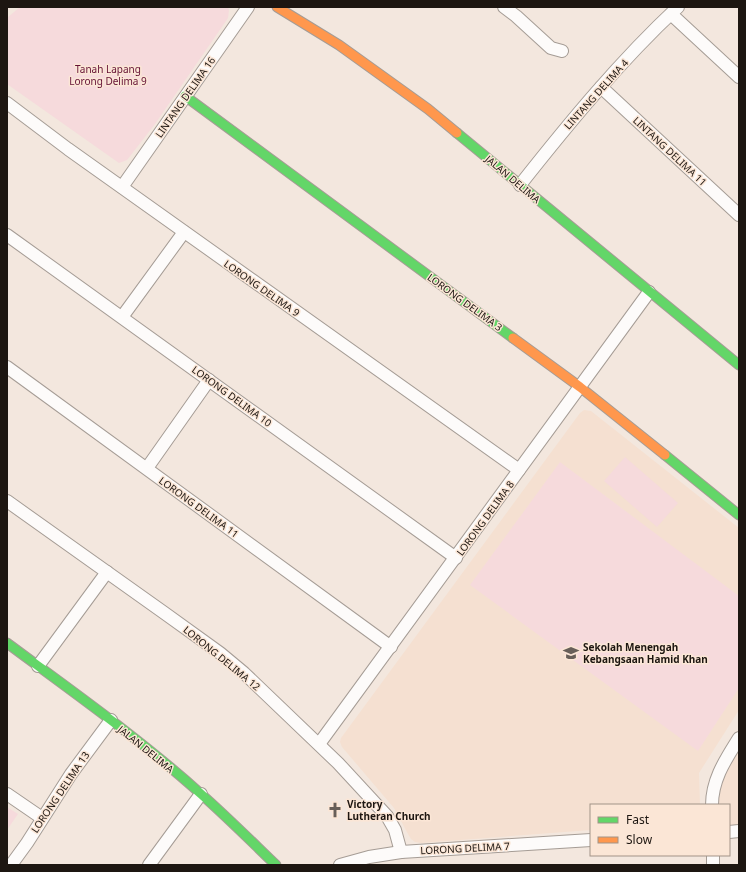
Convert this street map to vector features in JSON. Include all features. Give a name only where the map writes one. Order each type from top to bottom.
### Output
[{"type":"street","name":"LINTANG DELIMA 16","points":[[122,187],[248,7]]},
{"type":"street","name":"JALAN DELIMA","points":[[277,7],[339,45],[407,94],[520,184],[739,365]]},
{"type":"street","points":[[504,7],[551,48],[562,51]]},
{"type":"street","points":[[516,16],[525,7]]},
{"type":"street","name":"LINTANG DELIMA 4","points":[[520,184],[567,125],[674,10]]},
{"type":"street","points":[[674,10],[739,77]]},
{"type":"street","name":"LINTANG DELIMA 11","points":[[601,88],[739,215]]},
{"type":"street","name":"LORONG DELIMA 3","points":[[185,96],[580,387],[739,515]]},
{"type":"street","name":"LORONG DELIMA 9","points":[[7,103],[68,149],[519,470]]},
{"type":"street","points":[[122,317],[184,232]]},
{"type":"street","name":"LORONG DELIMA 10","points":[[7,235],[456,558]]},
{"type":"street","name":"LORONG DELIMA 8","points":[[320,744],[649,292]]},
{"type":"street","name":"LORONG DELIMA 11","points":[[7,367],[391,646]]},
{"type":"street","points":[[147,468],[209,380]]},
{"type":"street","name":"LORONG DELIMA 12","points":[[7,501],[220,653],[244,673],[320,744],[387,816],[394,830],[401,852]]},
{"type":"street","points":[[38,666],[107,572]]},
{"type":"street","name":"JALAN DELIMA","points":[[7,643],[111,720],[151,752],[201,794],[276,865]]},
{"type":"street","name":"LORONG DELIMA 13","points":[[11,865],[71,774],[111,720]]},
{"type":"street","points":[[712,804],[712,793],[721,766],[739,738]]},
{"type":"street","points":[[7,794],[42,818]]},
{"type":"street","points":[[149,865],[201,794]]},
{"type":"street","name":"LORONG DELIMA 7","points":[[340,865],[369,857],[401,852],[590,840]]},
{"type":"shaded area","name":"Sekolah Menengah Kebangsaan Hamid Khan","points":[[584,410],[591,411],[739,528],[739,710],[699,773],[700,804],[590,804],[590,830],[421,843],[415,842],[411,839],[394,808],[342,747],[340,742],[341,738],[580,413]]},
{"type":"shaded area","points":[[739,738],[739,831],[730,832],[730,804],[712,804]]},
{"type":"green space","name":"Tanah Lapang Lorong Delima 9","points":[[20,7],[228,7],[229,10],[228,18],[155,124],[127,160],[119,163],[7,84],[7,18]]},
{"type":"green space","points":[[625,457],[678,503],[657,527],[604,481]]},
{"type":"green space","points":[[560,462],[739,596],[739,688],[698,751],[470,585]]},
{"type":"green space","points":[[7,807],[18,814],[7,830]]},
{"type":"traffic: fast","points":[[185,96],[513,338]]},
{"type":"traffic: fast","points":[[457,133],[739,365]]},
{"type":"traffic: fast","points":[[665,455],[739,515]]},
{"type":"traffic: fast","points":[[7,643],[106,716],[154,754],[211,803],[276,865]]},
{"type":"traffic: slow","points":[[277,7],[339,45],[428,109],[457,133]]},
{"type":"traffic: slow","points":[[513,338],[580,387],[665,455]]},
{"type":"place","name":"Sekolah Menengah Kebangsaan Hamid Khan","points":[[571,653]]},
{"type":"place","name":"Victory Lutheran Church","points":[[335,810]]}]
